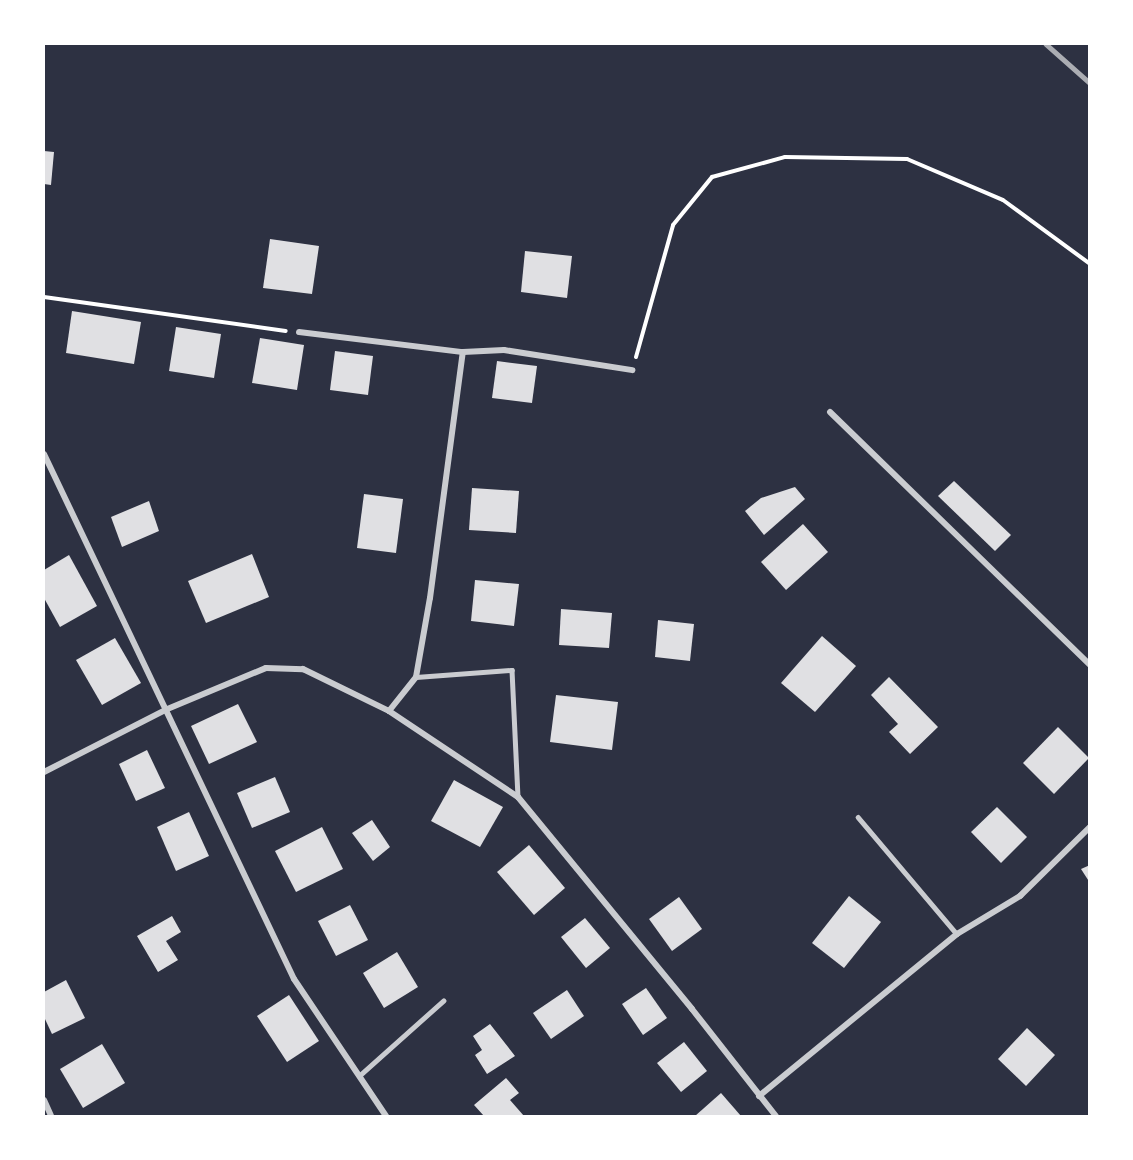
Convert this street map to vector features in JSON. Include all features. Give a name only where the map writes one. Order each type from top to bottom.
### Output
[{"type":"street","points":[[299,332],[463,352],[504,350],[632,370]]},
{"type":"street","points":[[388,711],[416,677],[430,598],[463,352]]},
{"type":"street","points":[[830,412],[1089,664]]},
{"type":"street","points":[[44,454],[294,979],[386,1116]]},
{"type":"street","points":[[44,772],[165,710],[266,668],[303,669],[388,711],[518,797],[692,1009],[776,1116]]},
{"type":"street","points":[[759,1096],[957,933],[1020,896],[1089,827]]},
{"type":"street","points":[[44,1100],[51,1116]]},
{"type":"lane","points":[[416,677],[512,670],[518,797]]},
{"type":"lane","points":[[858,817],[957,933]]},
{"type":"lane","points":[[359,1076],[443,1001]]},
{"type":"path","points":[[632,370],[673,225],[712,177],[785,157],[908,159],[1003,200],[1089,264]]},
{"type":"path","points":[[44,297],[299,332]]},
{"type":"building","points":[[44,151],[54,152],[51,185],[44,184]]},
{"type":"building","points":[[270,239],[319,246],[312,294],[263,288]]},
{"type":"building","points":[[525,251],[572,256],[567,298],[521,292]]},
{"type":"building","points":[[72,311],[141,322],[134,364],[66,353]]},
{"type":"building","points":[[176,327],[221,334],[214,378],[169,371]]},
{"type":"building","points":[[260,338],[304,345],[297,390],[252,383]]},
{"type":"building","points":[[335,351],[373,356],[368,395],[330,390]]},
{"type":"building","points":[[497,361],[537,366],[532,403],[492,398]]},
{"type":"building","points":[[954,481],[1011,535],[995,551],[938,496]]},
{"type":"building","points":[[795,487],[805,499],[764,535],[745,511],[761,498]]},
{"type":"building","points":[[472,488],[519,491],[516,533],[469,530]]},
{"type":"building","points":[[364,494],[403,499],[396,553],[357,548]]},
{"type":"building","points":[[149,501],[159,531],[122,547],[111,517]]},
{"type":"building","points":[[803,524],[828,552],[786,590],[761,562]]},
{"type":"building","points":[[252,554],[269,597],[206,623],[188,581]]},
{"type":"building","points":[[69,555],[97,606],[60,627],[44,598],[44,570]]},
{"type":"building","points":[[475,580],[519,584],[514,626],[471,621]]},
{"type":"building","points":[[561,609],[612,613],[609,648],[559,645]]},
{"type":"building","points":[[658,620],[694,624],[690,661],[655,657]]},
{"type":"building","points":[[822,636],[856,666],[815,712],[781,683]]},
{"type":"building","points":[[115,638],[141,683],[102,705],[76,660]]},
{"type":"building","points":[[889,677],[938,727],[910,754],[889,732],[898,724],[871,695]]},
{"type":"building","points":[[556,695],[618,702],[612,750],[550,742]]},
{"type":"building","points":[[238,704],[257,742],[209,764],[191,726]]},
{"type":"building","points":[[1058,727],[1089,758],[1054,794],[1023,763]]},
{"type":"building","points":[[147,750],[165,788],[136,801],[119,764]]},
{"type":"building","points":[[275,777],[290,812],[252,828],[237,793]]},
{"type":"building","points":[[454,780],[503,807],[480,847],[431,821]]},
{"type":"building","points":[[997,807],[1027,837],[1001,863],[971,832]]},
{"type":"building","points":[[189,812],[209,856],[176,871],[157,827]]},
{"type":"building","points":[[372,820],[390,847],[373,861],[352,833]]},
{"type":"building","points":[[322,827],[343,869],[296,892],[275,851]]},
{"type":"building","points":[[529,845],[565,888],[534,915],[497,872]]},
{"type":"building","points":[[1090,865],[1090,883],[1081,869]]},
{"type":"building","points":[[849,896],[881,922],[844,968],[812,943]]},
{"type":"building","points":[[679,897],[702,929],[672,951],[649,919]]},
{"type":"building","points":[[350,905],[368,940],[336,956],[318,921]]},
{"type":"building","points":[[172,916],[181,932],[166,941],[178,960],[158,972],[137,936]]},
{"type":"building","points":[[585,918],[610,948],[586,968],[561,937]]},
{"type":"building","points":[[397,952],[418,987],[384,1008],[363,973]]},
{"type":"building","points":[[66,980],[85,1018],[52,1034],[44,1017],[44,992]]},
{"type":"building","points":[[646,988],[667,1018],[643,1035],[622,1004]]},
{"type":"building","points":[[567,990],[584,1016],[551,1039],[533,1013]]},
{"type":"building","points":[[289,995],[319,1041],[287,1062],[257,1016]]},
{"type":"building","points":[[490,1024],[515,1056],[487,1074],[475,1055],[482,1050],[473,1036]]},
{"type":"building","points":[[1027,1028],[1055,1055],[1026,1086],[998,1059]]},
{"type":"building","points":[[684,1042],[707,1071],[681,1092],[657,1063]]},
{"type":"building","points":[[102,1044],[125,1083],[83,1108],[60,1069]]},
{"type":"building","points":[[506,1078],[519,1093],[510,1100],[524,1116],[484,1116],[474,1105]]},
{"type":"building","points":[[721,1093],[741,1116],[695,1116]]},
{"type":"railway","points":[[1046,44],[1090,83]]}]
